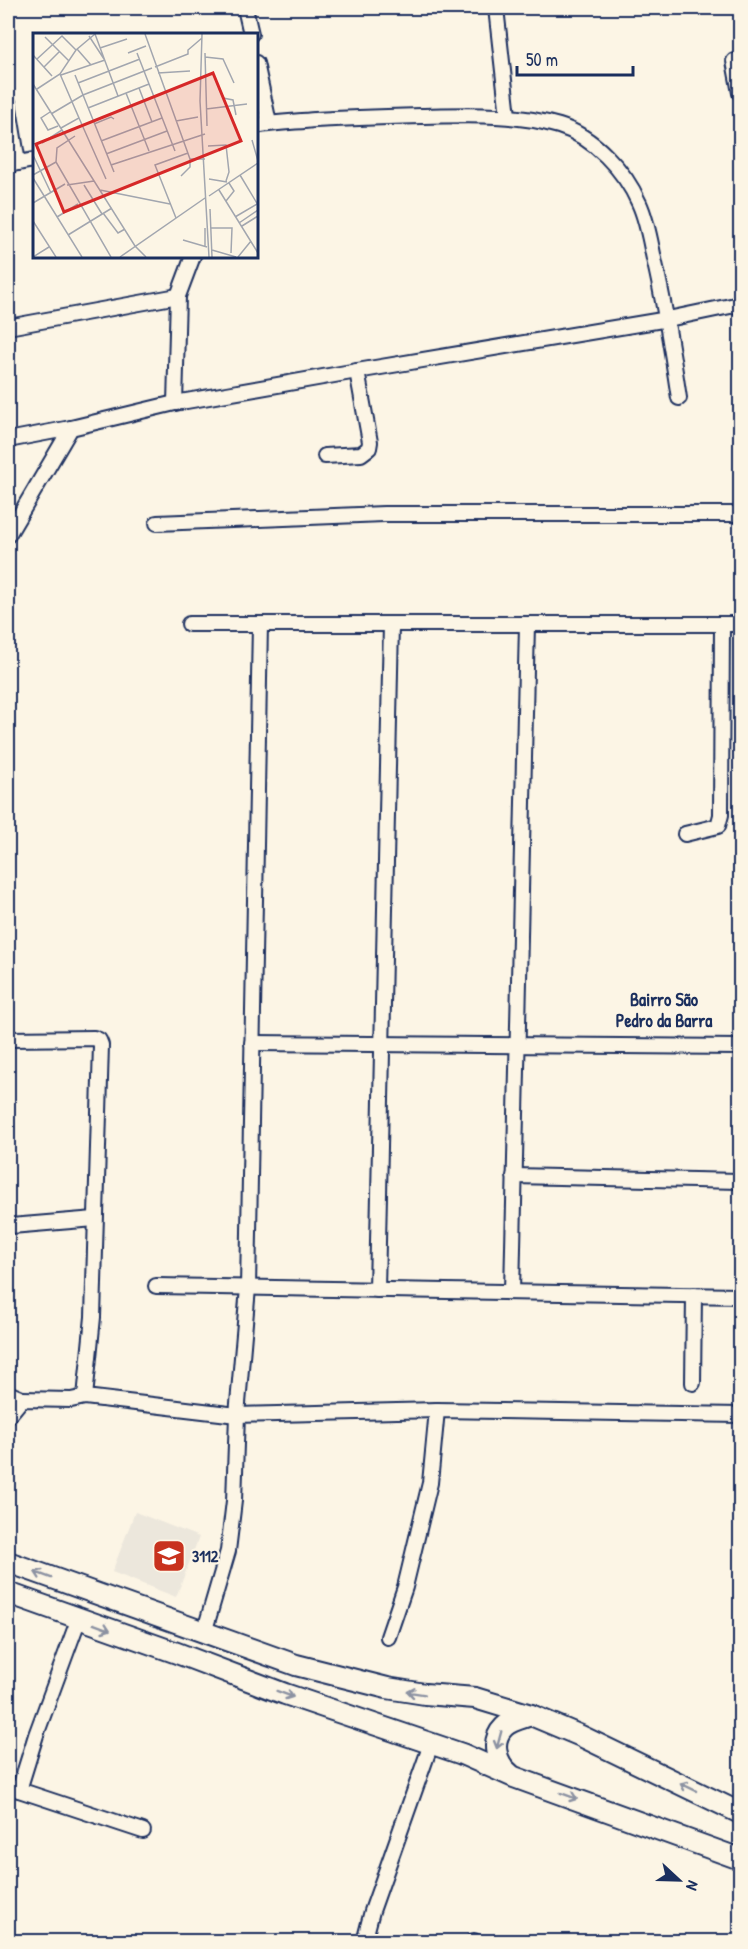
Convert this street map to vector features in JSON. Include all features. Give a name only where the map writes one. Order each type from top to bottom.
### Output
[{"type":"main road","points":[[8,1562],[296,1665],[357,1682],[425,1694],[475,1698],[531,1715],[581,1736],[741,1813]]},
{"type":"main road","points":[[8,1593],[285,1694],[462,1754],[514,1777],[741,1859]]},
{"type":"main road","points":[[514,1777],[502,1767],[497,1758],[498,1738],[506,1725],[531,1715]]},
{"type":"street","points":[[245,8],[251,33]]},
{"type":"street","points":[[496,8],[508,116]]},
{"type":"street","points":[[734,60],[741,93]]},
{"type":"street","points":[[258,81],[263,125],[396,117],[508,116],[558,126],[585,139],[605,156],[628,183],[646,219],[668,319],[679,398]]},
{"type":"street","points":[[8,102],[13,164],[33,160]]},
{"type":"street","points":[[175,404],[178,296],[192,258]]},
{"type":"street","points":[[8,327],[178,296]]},
{"type":"street","points":[[8,440],[175,404],[668,319],[741,304]]},
{"type":"street","points":[[325,456],[361,454],[369,448],[370,442],[357,371]]},
{"type":"street","points":[[8,535],[71,428]]},
{"type":"street","points":[[157,523],[384,514],[741,514]]},
{"type":"street","points":[[189,624],[741,624]]},
{"type":"street","points":[[204,1633],[228,1551],[234,1501],[237,1415],[248,1288],[260,624]]},
{"type":"street","points":[[377,1290],[391,624]]},
{"type":"street","points":[[512,1292],[527,624]]},
{"type":"street","points":[[685,834],[717,826],[721,815],[723,624]]},
{"type":"street","points":[[8,1039],[94,1038],[99,1040],[101,1045],[93,1317],[85,1397]]},
{"type":"street","points":[[252,1043],[741,1047]]},
{"type":"street","points":[[514,1176],[741,1181]]},
{"type":"street","points":[[11,1226],[95,1219]]},
{"type":"street","points":[[156,1286],[741,1296]]},
{"type":"street","points":[[693,1383],[694,1296]]},
{"type":"street","points":[[8,1393],[22,1399],[71,1400],[85,1397],[237,1415],[437,1410],[741,1415]]},
{"type":"street","points":[[8,1416],[22,1399]]},
{"type":"street","points":[[388,1637],[405,1587],[430,1484],[437,1410]]},
{"type":"street","points":[[79,1618],[36,1735],[13,1788],[143,1831]]},
{"type":"street","points":[[364,1941],[372,1911],[431,1744]]},
{"type":"shaded area","points":[[135,1512],[199,1537],[176,1597],[112,1572]]},
{"type":"place","name":"3112","points":[[169,1556]]},
{"type":"district","name":"Bairro São Pedro da Barra","points":[[664,1010]]}]
